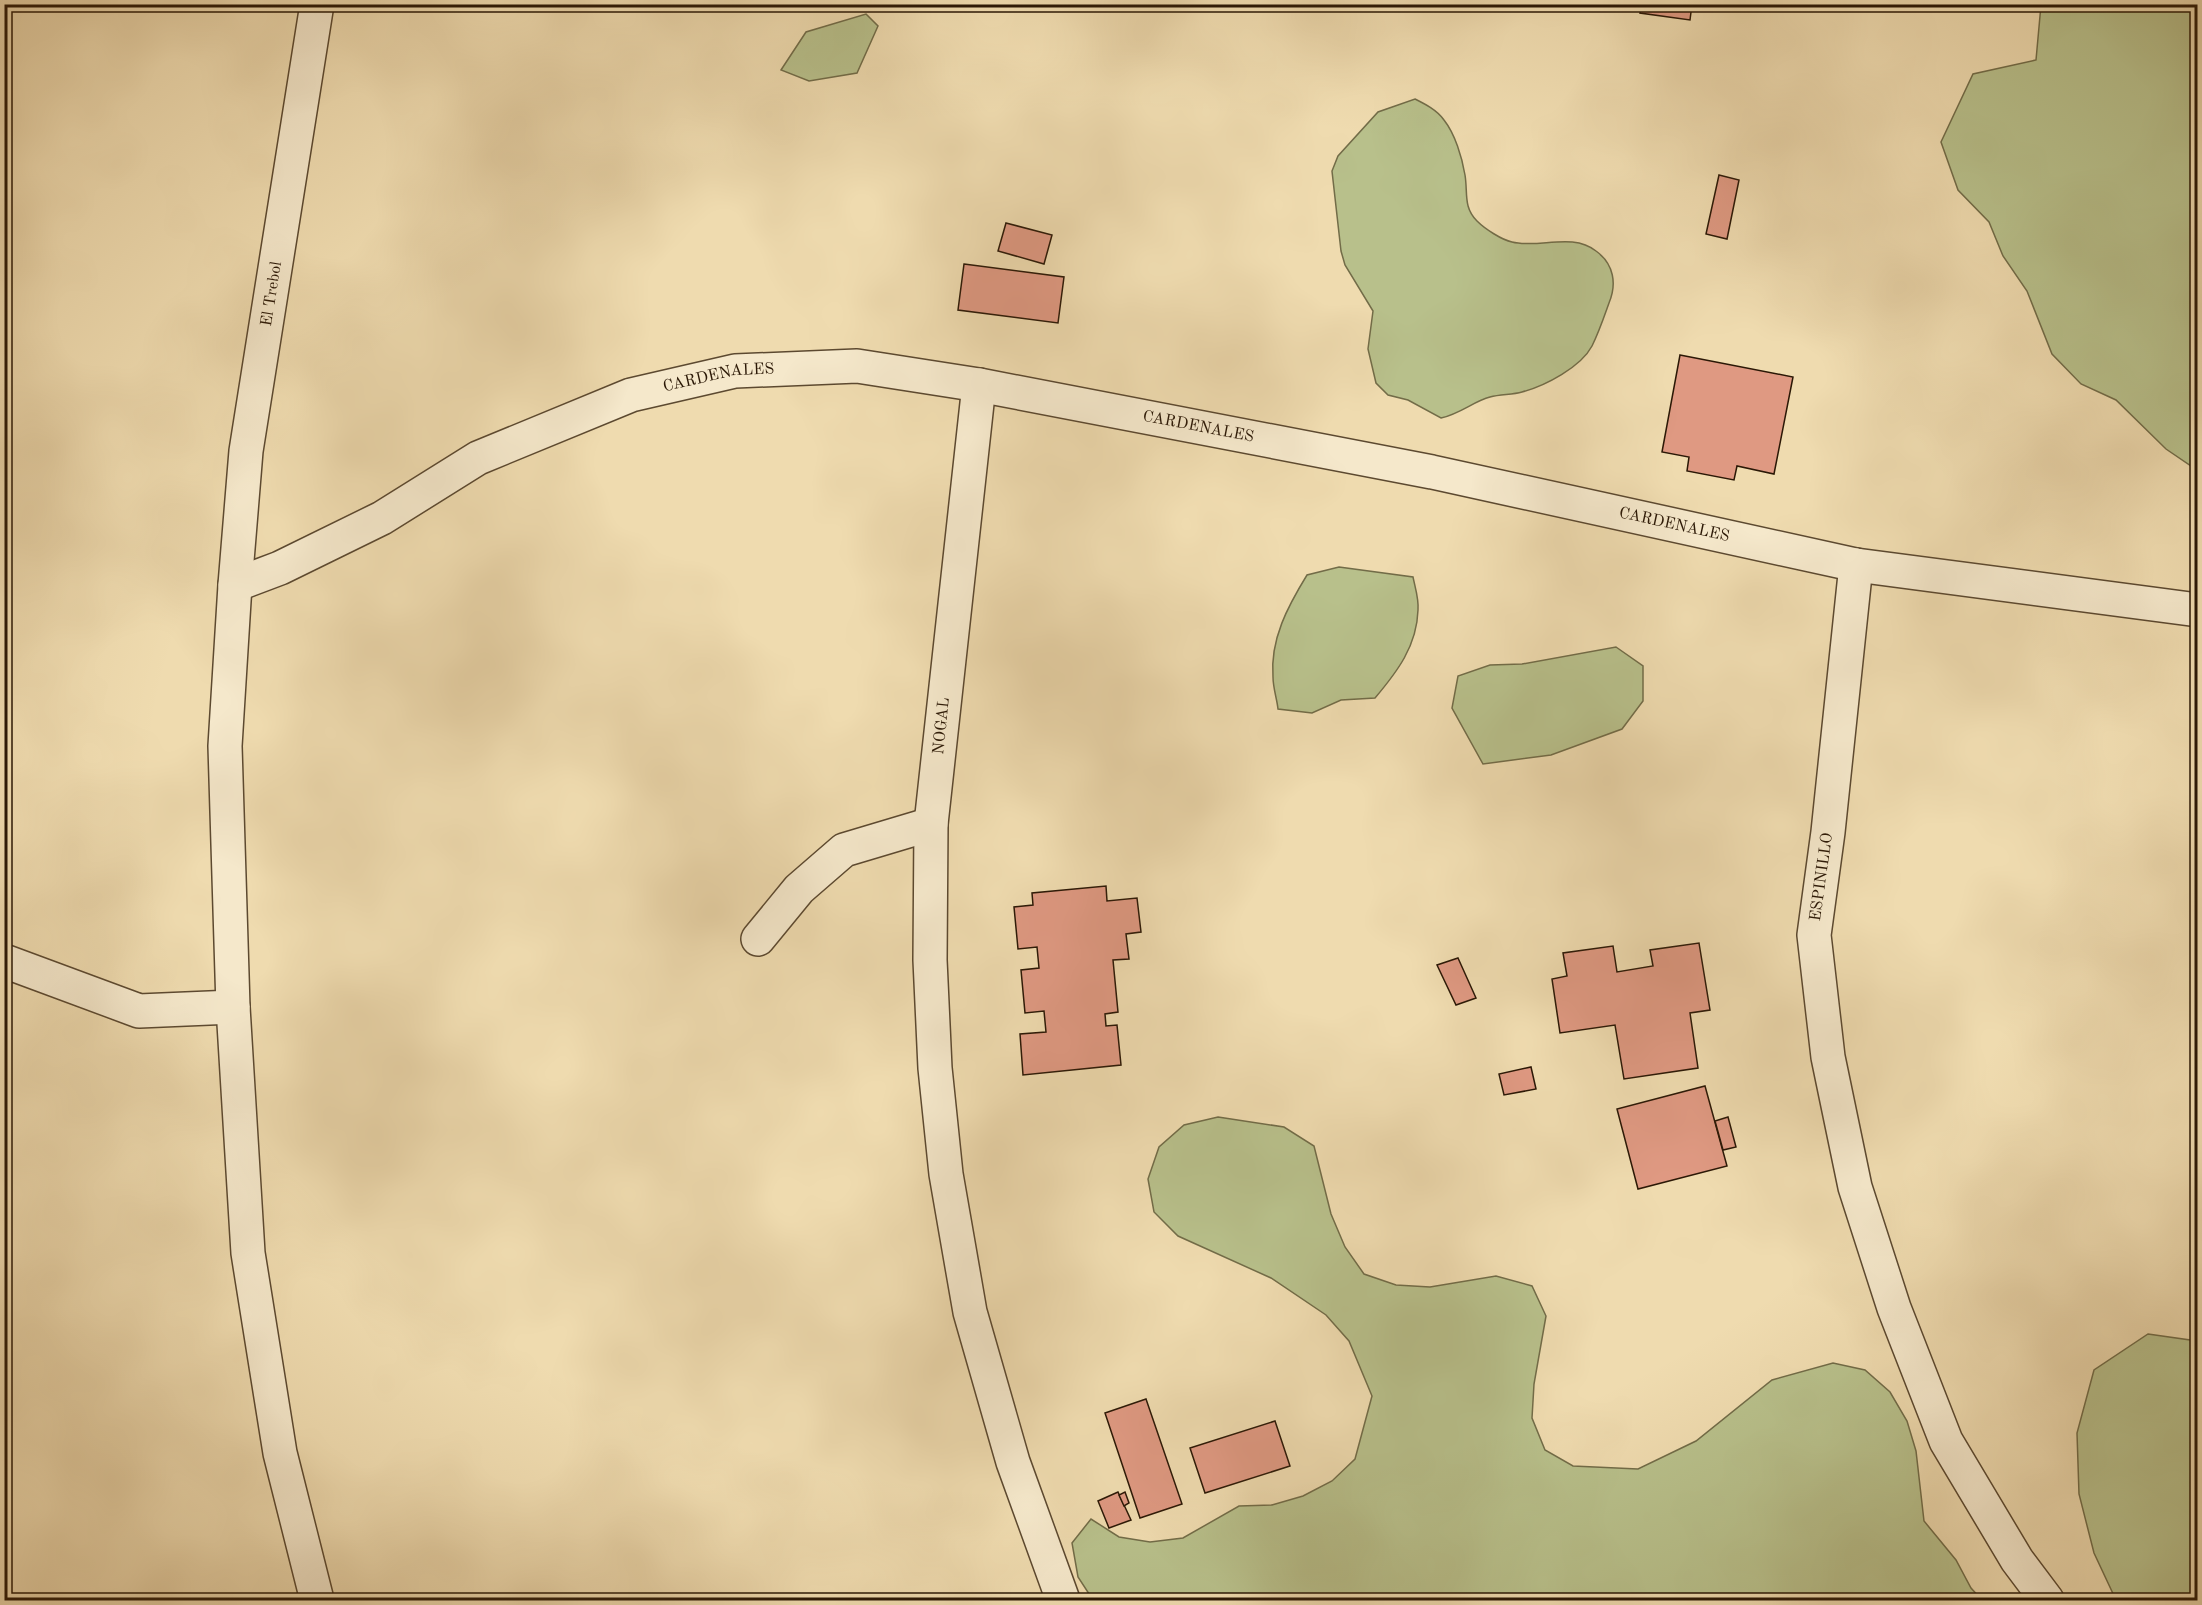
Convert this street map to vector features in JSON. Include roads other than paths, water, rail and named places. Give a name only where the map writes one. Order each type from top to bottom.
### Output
[{"type":"street","name":"El Trebol","points":[[317,4],[246,451],[225,746],[233,1007],[248,1253],[280,1453],[317,1600]]},
{"type":"street","name":"CARDENALES","points":[[235,585],[280,568],[382,518],[478,458],[631,395],[735,371],[858,366],[979,385],[1432,472],[1856,565],[2198,610]]},
{"type":"street","name":"NOGAL","points":[[979,385],[931,824],[930,960],[934,1068],[946,1174],[970,1312],[1013,1462],[1063,1600]]},
{"type":"street","name":"ESPINILLO","points":[[1856,565],[1829,820],[1814,936],[1828,1057],[1855,1187],[1894,1308],[1946,1441],[2017,1560],[2047,1600]]},
{"type":"street","points":[[758,939],[799,889],[844,850],[931,824]]},
{"type":"street","points":[[4,961],[139,1011],[233,1007]]}]
